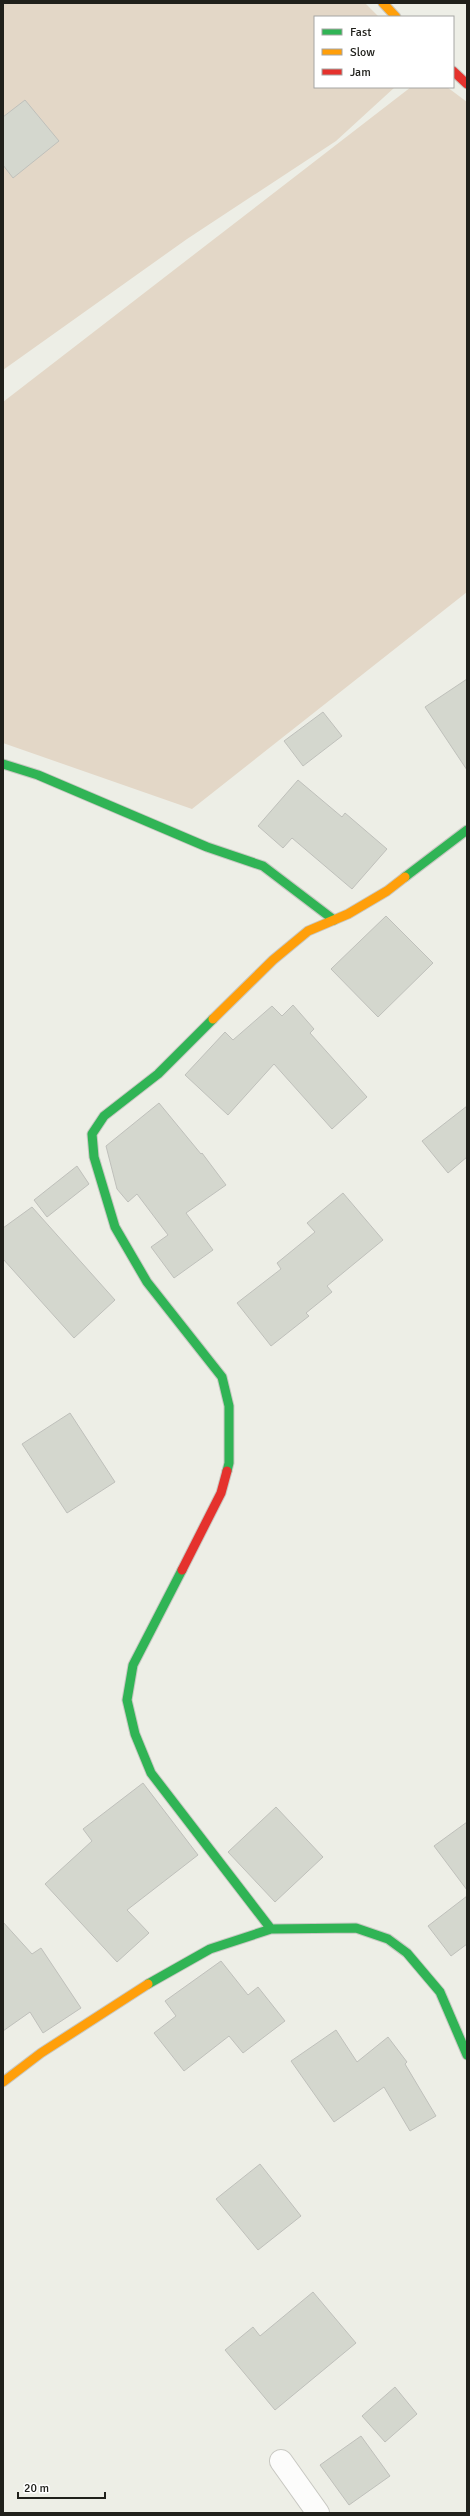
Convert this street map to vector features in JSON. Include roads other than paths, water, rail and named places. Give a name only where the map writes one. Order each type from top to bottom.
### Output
[{"type":"street","points":[[383,3],[395,16]]},
{"type":"street","points":[[454,72],[467,84]]},
{"type":"street","points":[[3,764],[38,775],[207,847],[263,866],[334,920]]},
{"type":"street","points":[[271,1929],[151,1774],[135,1734],[127,1700],[133,1665],[221,1493],[229,1463],[229,1406],[222,1377],[146,1282],[115,1227],[94,1157],[92,1134],[104,1116],[158,1074],[273,960],[308,931],[334,920],[387,891],[467,830]]},
{"type":"street","points":[[3,2082],[41,2053],[137,1990],[210,1949],[271,1929],[356,1928],[388,1939],[407,1953],[440,1992],[467,2055]]},
{"type":"street","points":[[281,2461],[318,2513]]}]
